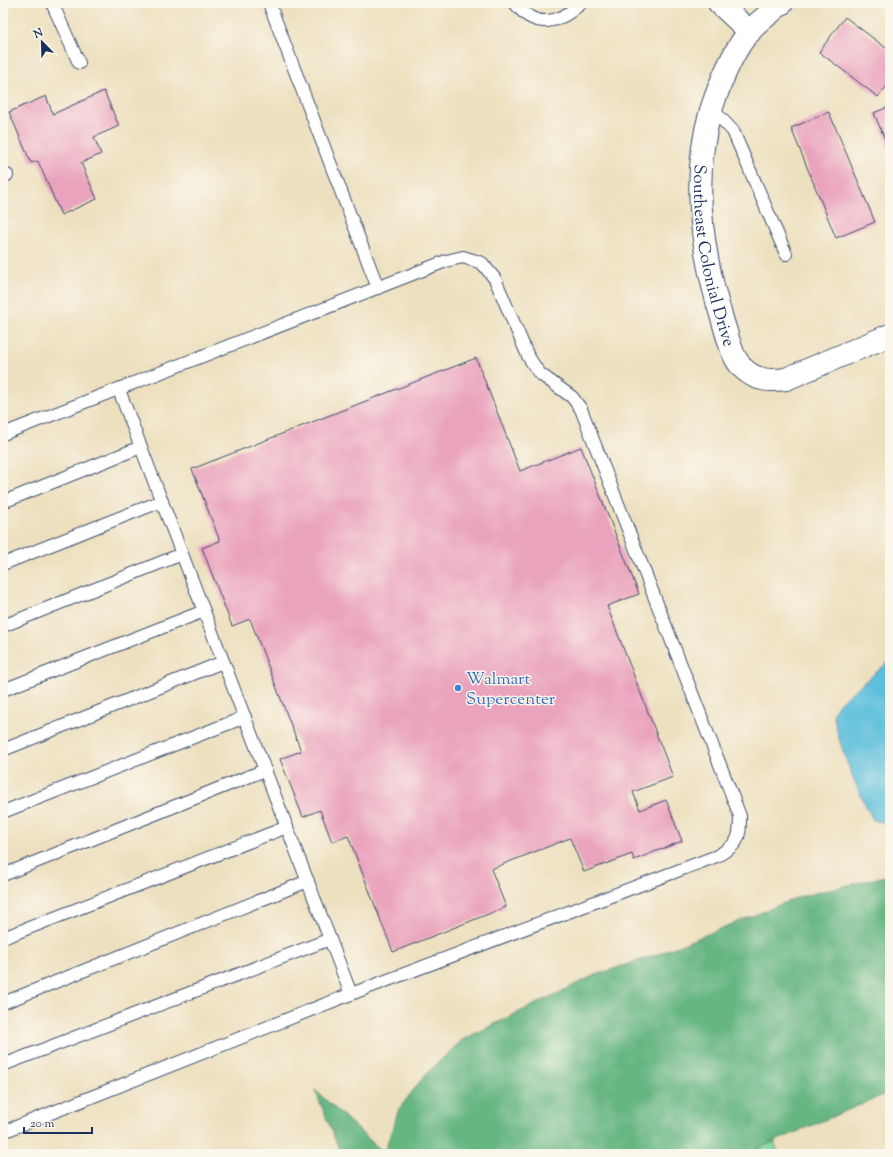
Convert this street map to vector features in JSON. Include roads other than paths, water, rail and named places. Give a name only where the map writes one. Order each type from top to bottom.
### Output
[{"type":"street","points":[[719,3],[750,32]]},
{"type":"street","name":"Southeast Colonial Drive","points":[[782,3],[750,32],[724,78],[712,109],[700,168],[704,242],[714,294],[736,360],[745,371],[757,378],[771,381],[786,379],[890,335]]},
{"type":"lane","points":[[52,3],[78,63]]},
{"type":"lane","points":[[268,3],[378,288]]},
{"type":"lane","points":[[515,3],[522,12],[532,18],[551,22],[561,18],[581,3]]},
{"type":"lane","points":[[712,109],[733,131],[786,254]]},
{"type":"lane","points":[[3,434],[119,390],[446,261],[463,257],[482,263],[495,279],[528,356],[539,373],[572,397],[580,410],[740,816],[740,834],[733,848],[716,856],[351,994],[3,1132]]},
{"type":"lane","points":[[119,390],[351,994]]},
{"type":"lane","points":[[3,502],[141,447]]},
{"type":"lane","points":[[3,564],[162,502]]},
{"type":"lane","points":[[3,626],[182,554]]},
{"type":"lane","points":[[3,690],[204,611]]},
{"type":"lane","points":[[3,750],[224,662]]},
{"type":"lane","points":[[3,812],[245,717]]},
{"type":"lane","points":[[3,875],[265,770]]},
{"type":"lane","points":[[3,938],[287,827]]},
{"type":"lane","points":[[3,1003],[308,881]]},
{"type":"lane","points":[[3,1065],[330,939]]},
{"type":"water","points":[[890,661],[890,824],[873,820],[844,755],[833,713],[840,702]]},
{"type":"place","name":"Walmart Supercenter","points":[[458,688]]}]
